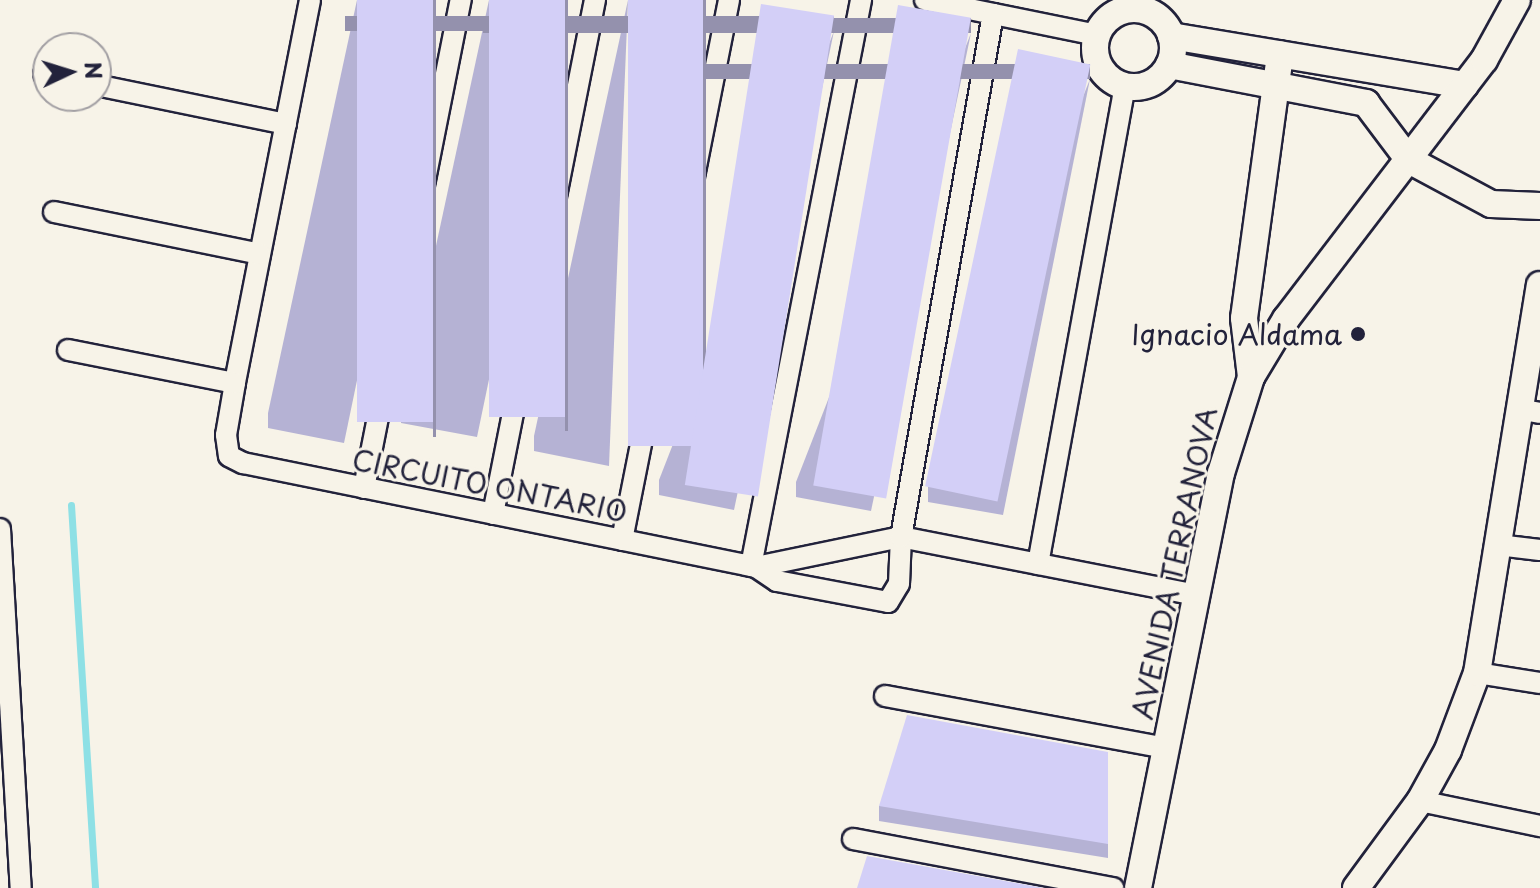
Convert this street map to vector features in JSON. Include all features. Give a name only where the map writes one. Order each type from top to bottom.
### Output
[{"type":"street","name":"CIRCUITO ONTARIO","points":[[310,0],[235,383],[226,435],[229,456],[364,488],[754,567],[901,537],[1197,595]]},
{"type":"street","points":[[364,488],[461,0]]},
{"type":"street","points":[[493,514],[595,0]]},
{"type":"street","points":[[622,540],[729,0]]},
{"type":"street","points":[[861,0],[754,567],[777,581],[888,602],[899,584],[901,537],[993,14]]},
{"type":"street","points":[[925,0],[1097,35]]},
{"type":"street","name":"AVENIDA TERRANOVA","points":[[1138,888],[1221,473],[1251,377],[1286,319],[1465,85],[1517,0]]},
{"type":"street","points":[[1131,9],[1160,18],[1171,36],[1169,65],[1150,84],[1125,86],[1099,66],[1097,35],[1104,22],[1131,9]]},
{"type":"street","points":[[1171,36],[1465,85]]},
{"type":"street","points":[[1251,377],[1244,318],[1280,54]]},
{"type":"street","points":[[1169,65],[1372,106],[1409,160],[1491,204],[1540,206]]},
{"type":"street","points":[[1038,564],[1125,86]]},
{"type":"street","points":[[112,88],[286,124]]},
{"type":"street","points":[[54,212],[260,254]]},
{"type":"street","points":[[1356,888],[1420,801],[1448,750],[1477,673],[1498,545],[1529,411],[1540,285]]},
{"type":"street","points":[[68,350],[235,383]]},
{"type":"street","points":[[0,529],[10,856],[21,888]]},
{"type":"street","points":[[1498,545],[1540,550]]},
{"type":"street","points":[[1477,673],[1540,683]]},
{"type":"street","points":[[885,696],[1166,748]]},
{"type":"street","points":[[1420,801],[1540,826]]},
{"type":"street","points":[[853,839],[1113,888]]},
{"type":"building","points":[[357,0],[433,0],[433,422],[357,422]]},
{"type":"building","points":[[489,0],[565,0],[565,417],[489,417]]},
{"type":"building","points":[[628,0],[703,0],[703,446],[628,446]]},
{"type":"building","points":[[761,4],[834,16],[758,497],[685,485]]},
{"type":"building","points":[[898,5],[971,18],[886,498],[813,486]]},
{"type":"building","points":[[1018,49],[1090,64],[997,502],[925,486]]},
{"type":"building","points":[[907,715],[1108,752],[1108,844],[879,806]]},
{"type":"building","points":[[867,856],[1044,888],[857,888]]},
{"type":"waterway","points":[[71,505],[95,888]]},
{"type":"place","name":"Ignacio Aldama","points":[[1358,334]]}]
